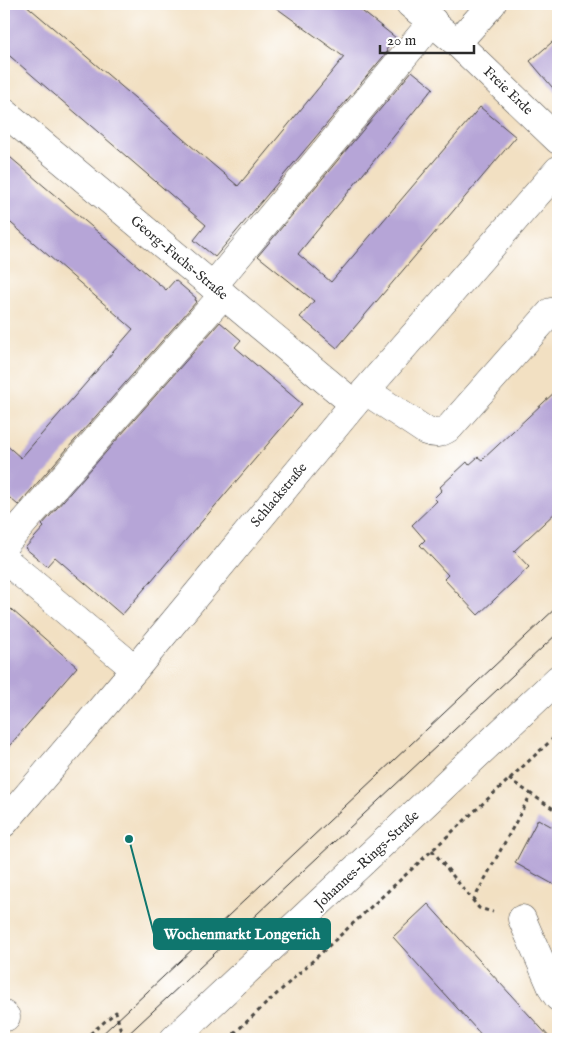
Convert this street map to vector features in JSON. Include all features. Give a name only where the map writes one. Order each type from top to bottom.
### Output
[{"type":"street","name":"Freie Erde","points":[[410,4],[433,21],[457,43],[558,140]]},
{"type":"street","points":[[457,43],[492,4]]},
{"type":"street","points":[[4,546],[218,291],[433,21]]},
{"type":"street","name":"Georg-Fuchs-Straße","points":[[4,112],[218,291],[360,398],[434,434],[442,433],[450,428],[551,312]]},
{"type":"street","name":"Schlackstraße","points":[[4,823],[135,669],[360,398],[558,170]]},
{"type":"street","points":[[4,560],[135,669]]},
{"type":"street","name":"Johannes-Rings-Straße","points":[[174,1039],[558,680]]},
{"type":"street","points":[[522,919],[558,998]]},
{"type":"path","points":[[228,1039],[558,734]]},
{"type":"path","points":[[509,779],[558,812]]},
{"type":"path","points":[[473,901],[531,794]]},
{"type":"path","points":[[432,850],[479,908],[522,919]]},
{"type":"path","points":[[84,1039],[116,1012],[123,1039]]},
{"type":"building","points":[[4,4],[25,4],[238,186],[344,57],[271,4],[353,4],[396,38],[386,50],[388,51],[215,257],[194,240],[206,225],[4,51]]},
{"type":"building","points":[[558,37],[558,94],[530,61]]},
{"type":"building","points":[[412,71],[433,88],[298,254],[331,282],[480,107],[516,137],[337,348],[300,317],[314,301],[258,256]]},
{"type":"building","points":[[4,152],[166,290],[175,280],[197,301],[18,505],[4,493],[4,443],[21,458],[133,329],[4,217]]},
{"type":"building","points":[[220,322],[241,340],[235,347],[302,404],[122,615],[55,557],[47,566],[25,548],[44,527],[42,525]]},
{"type":"building","points":[[558,389],[558,510],[514,551],[529,567],[478,615],[444,579],[448,575],[420,545],[425,540],[412,525],[437,501],[434,498],[442,490],[440,487],[467,462],[469,465],[478,457],[482,460]]},
{"type":"building","points":[[4,603],[77,667],[4,752]]},
{"type":"building","points":[[538,819],[558,830],[558,887],[515,863]]},
{"type":"building","points":[[428,904],[551,1039],[485,1039],[393,937]]},
{"type":"tram line","points":[[97,1039],[558,606]]},
{"type":"tram line","points":[[123,1039],[558,633]]},
{"type":"place","name":"Wochenmarkt Longerich","points":[[129,839]]}]
